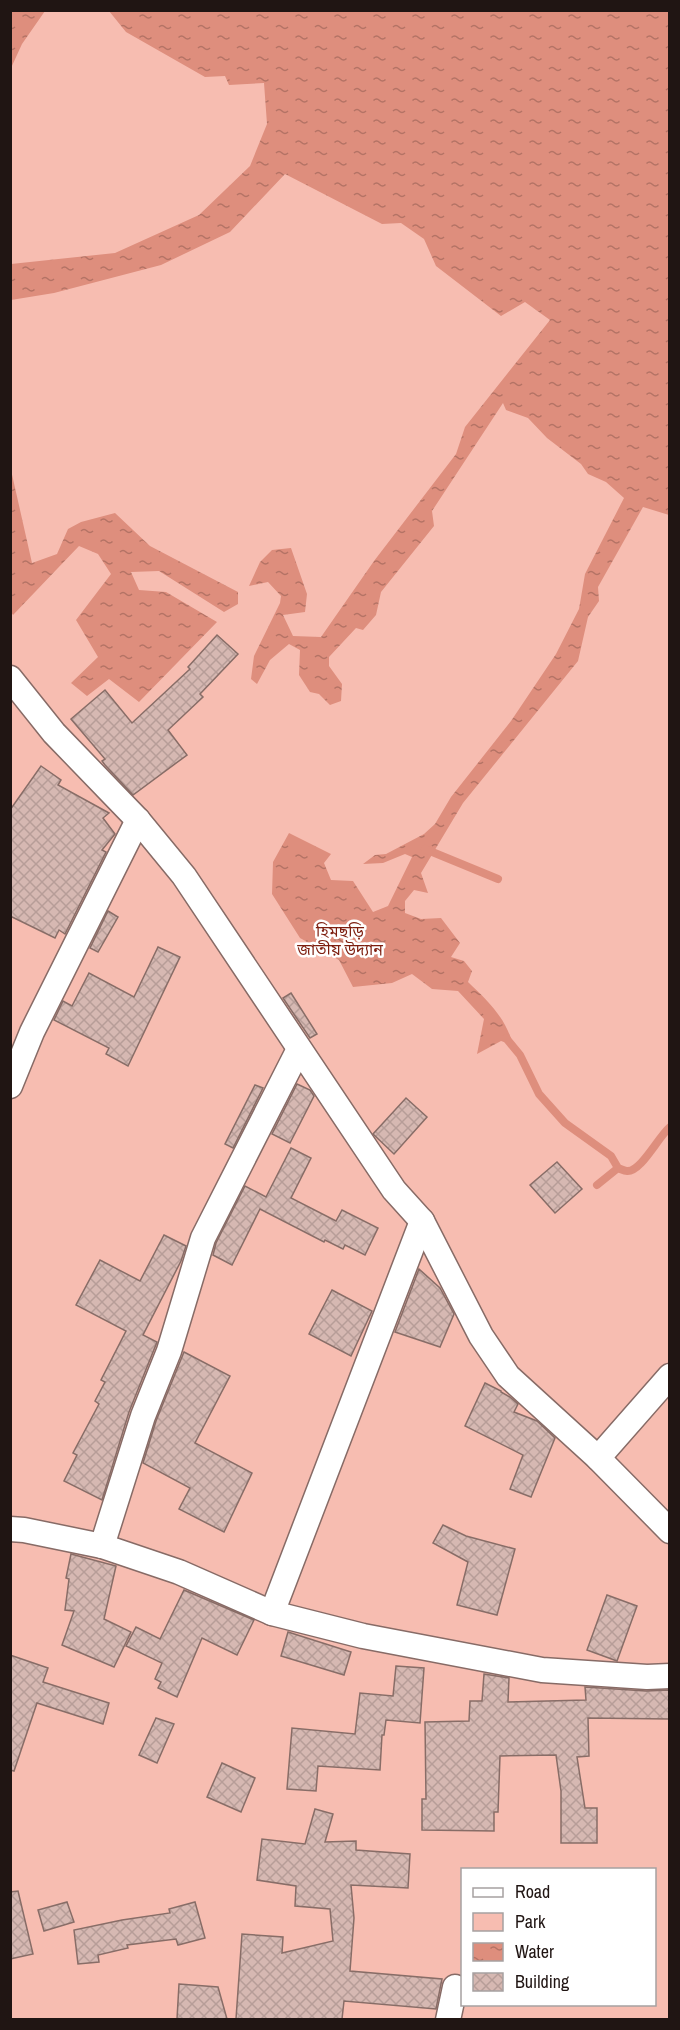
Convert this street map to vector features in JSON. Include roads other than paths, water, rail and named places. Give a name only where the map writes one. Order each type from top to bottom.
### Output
[{"type":"street","points":[[10,678],[54,733],[138,820],[184,876],[394,1190],[422,1221],[481,1336],[508,1376],[598,1458],[669,1531]]},
{"type":"street","points":[[10,1086],[32,1032],[138,820]]},
{"type":"street","points":[[102,1546],[143,1416],[169,1351],[203,1238],[299,1049]]},
{"type":"street","points":[[272,1613],[422,1221]]},
{"type":"street","points":[[598,1458],[669,1376]]},
{"type":"street","points":[[10,1529],[102,1546],[179,1572],[272,1613],[363,1636],[542,1670],[647,1677],[669,1676]]},
{"type":"street","points":[[448,2019],[455,1988]]},
{"type":"water","points":[[11,10],[45,11],[22,44],[11,68]]},
{"type":"water","points":[[109,11],[669,11],[669,515],[643,507],[598,587],[599,601],[588,617],[578,661],[463,803],[421,873],[428,893],[414,890],[405,901],[405,913],[421,919],[441,918],[460,943],[451,957],[464,961],[472,971],[468,982],[501,1018],[513,1045],[501,1041],[477,1054],[484,1019],[458,991],[432,989],[412,974],[392,983],[353,987],[339,960],[300,938],[272,894],[273,862],[289,833],[331,854],[324,863],[331,880],[353,881],[373,912],[388,906],[412,857],[405,854],[383,863],[363,864],[375,855],[386,854],[424,834],[435,824],[451,797],[511,721],[556,654],[579,609],[585,574],[624,498],[606,482],[588,474],[581,464],[547,438],[528,418],[506,410],[503,403],[432,511],[434,526],[381,592],[376,615],[363,630],[356,628],[329,657],[329,666],[342,684],[341,701],[330,705],[319,694],[310,692],[299,675],[300,650],[289,644],[270,660],[257,684],[251,679],[254,656],[280,603],[281,596],[268,582],[249,586],[260,562],[272,550],[291,548],[307,594],[305,612],[283,615],[293,636],[321,637],[374,561],[456,454],[465,427],[550,320],[525,302],[501,316],[436,266],[424,239],[401,223],[382,224],[285,174],[230,232],[161,265],[54,293],[11,300],[11,264],[115,253],[199,215],[250,166],[267,124],[264,83],[229,85],[225,76],[205,77],[126,32]]},
{"type":"water","points":[[11,470],[32,563],[57,554],[68,529],[81,522],[115,513],[150,546],[238,592],[238,604],[224,612],[159,571],[131,572],[139,590],[166,592],[217,622],[139,702],[109,679],[87,696],[71,683],[98,657],[76,620],[111,574],[98,554],[79,546],[13,615],[11,612]]},
{"type":"waterway","points":[[425,849],[498,879]]},
{"type":"waterway","points":[[506,1038],[520,1055],[539,1094],[565,1123],[611,1156],[618,1168],[627,1171],[638,1166],[670,1127]]},
{"type":"waterway","points":[[597,1185],[618,1168]]},
{"type":"park label","name":"হিমছড়ি জাতীয় উদ্যান","points":[[340,940]]}]
